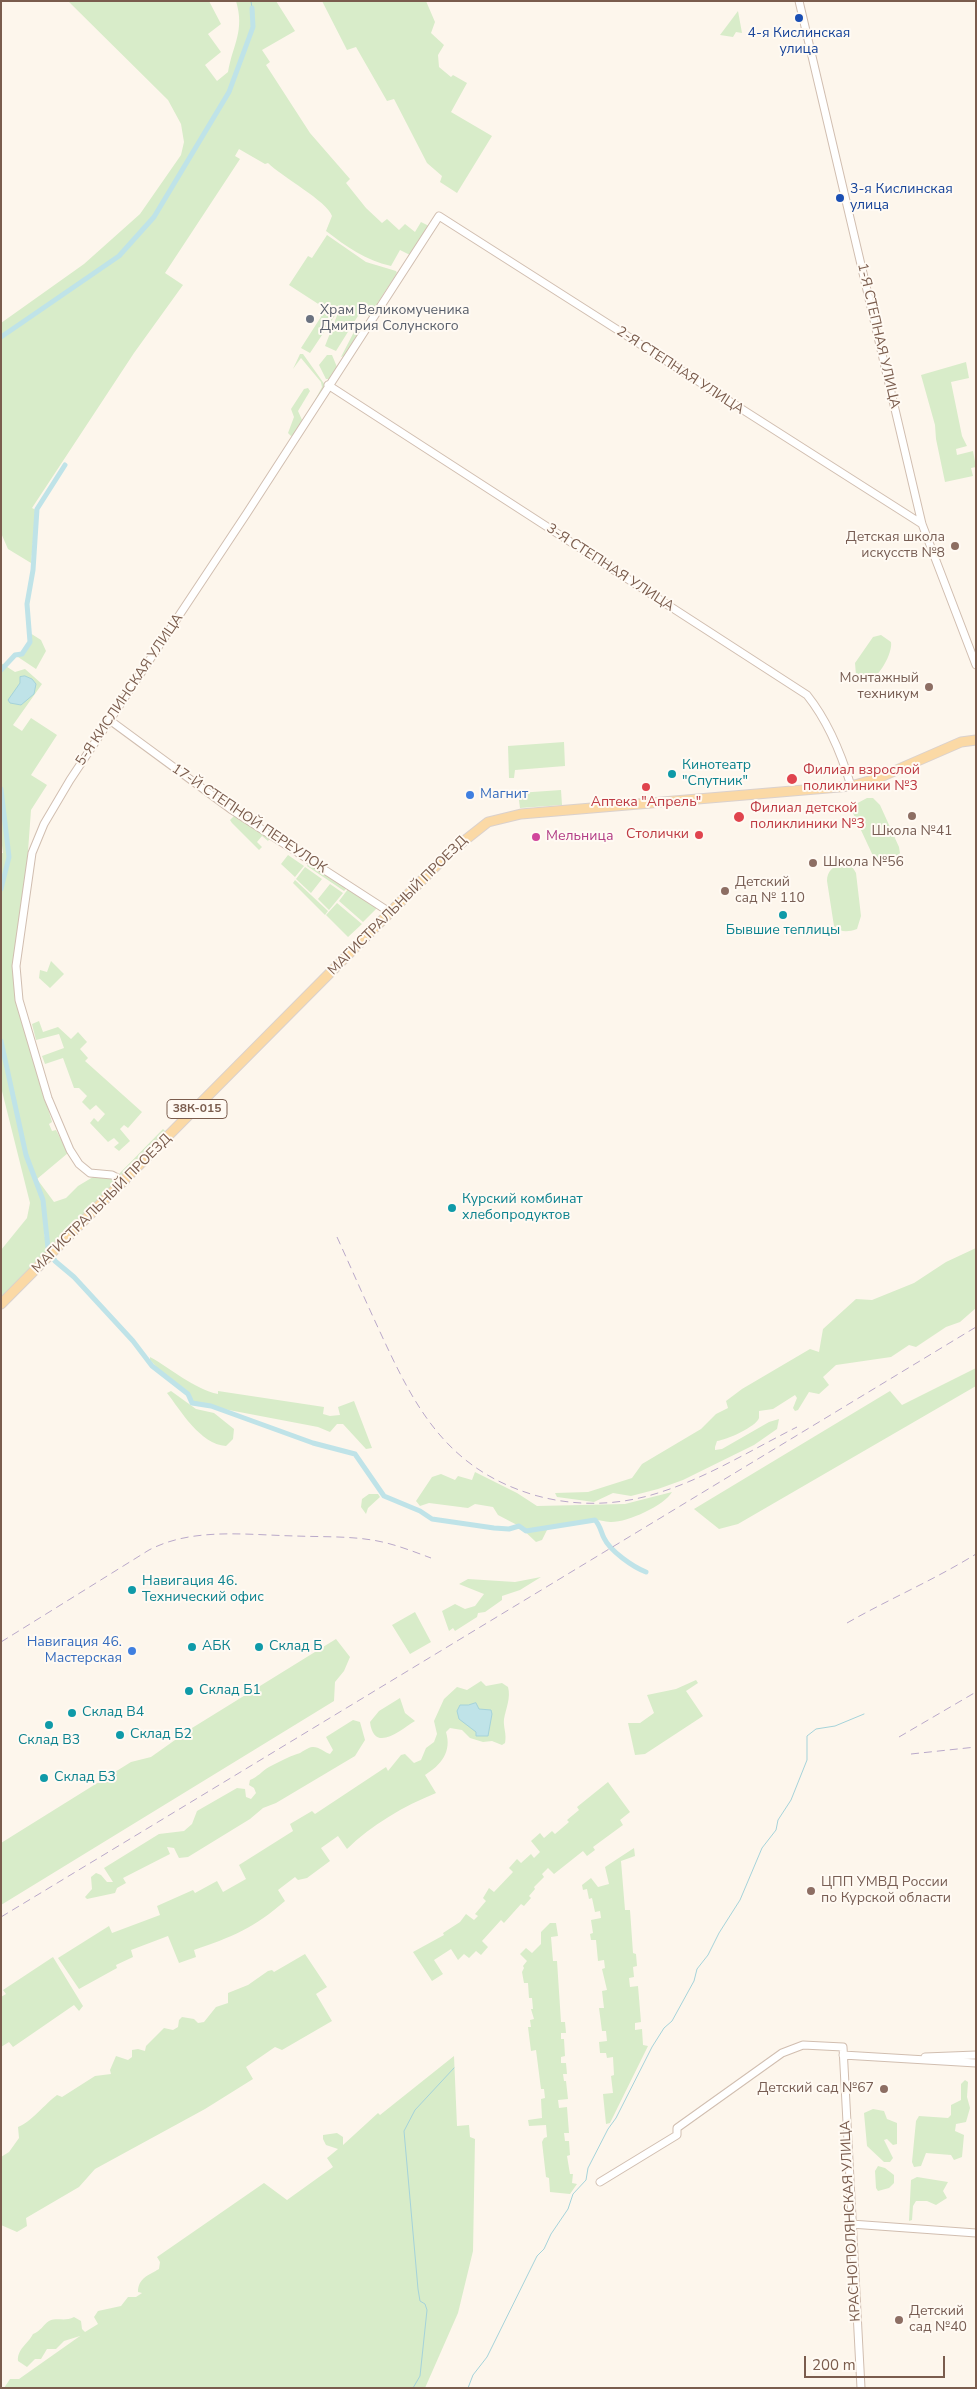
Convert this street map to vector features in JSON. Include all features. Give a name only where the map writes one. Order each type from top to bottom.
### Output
[{"type":"main road","name":"МАГИСТРАЛЬНЫЙ ПРОЕЗД","points":[[1,1304],[125,1182],[454,848],[479,827],[495,819],[520,814],[851,786],[876,779],[961,742],[976,740]]},
{"type":"street","name":"1-Я СТЕПНАЯ УЛИЦА","points":[[799,1],[922,524],[976,665]]},
{"type":"street","name":"2-Я СТЕПНАЯ УЛИЦА","points":[[439,216],[922,524]]},
{"type":"street","name":"5-Я КИСЛИНСКАЯ УЛИЦА","points":[[125,1182],[112,1175],[90,1173],[79,1164],[70,1150],[50,1106],[24,1023],[19,1000],[16,966],[32,853],[57,800],[247,514],[328,385],[439,216]]},
{"type":"street","name":"3-Я СТЕПНАЯ УЛИЦА","points":[[328,385],[807,696],[816,706],[826,725],[851,786]]},
{"type":"street","name":"17-Й СТЕПНОЙ ПЕРЕУЛОК","points":[[111,721],[232,810],[391,913]]},
{"type":"street","points":[[600,2182],[677,2131],[772,2059],[795,2047],[843,2047],[843,2055],[976,2063]]},
{"type":"street","name":"КРАСНОПОЛЯНСКАЯ УЛИЦА","points":[[843,2055],[860,2388]]},
{"type":"street","points":[[912,2059],[938,2055],[976,2055]]},
{"type":"street","points":[[851,2224],[976,2233]]},
{"type":"green space","points":[[68,1],[209,1],[221,24],[208,34],[221,52],[205,65],[217,81],[228,72],[239,29],[236,1],[276,1],[295,31],[262,50],[270,62],[266,65],[310,133],[350,179],[346,183],[366,208],[382,223],[387,219],[399,230],[405,224],[415,232],[421,222],[429,226],[410,255],[400,250],[391,266],[365,257],[326,231],[332,216],[322,203],[268,163],[265,164],[239,149],[235,156],[240,159],[165,273],[183,285],[134,353],[32,508],[36,510],[31,563],[8,549],[1,533],[1,323],[84,264],[140,214],[181,155],[184,142],[181,124],[168,100]]},
{"type":"green space","points":[[322,1],[426,1],[435,22],[431,33],[444,45],[438,55],[439,67],[451,77],[453,75],[467,83],[451,112],[492,136],[457,193],[440,182],[442,176],[427,163],[394,99],[387,101],[356,47],[347,50]]},
{"type":"green space","points":[[738,11],[742,33],[736,32],[733,37],[720,35]]},
{"type":"green space","points":[[327,235],[366,262],[396,271],[397,273],[369,316],[361,311],[336,351],[325,346],[340,308],[310,353],[301,348],[326,309],[289,285],[308,256],[312,258]]},
{"type":"green space","points":[[361,325],[362,329],[344,356],[341,357],[357,326]]},
{"type":"green space","points":[[300,354],[303,354],[325,385],[317,401],[315,400],[322,387],[321,382],[301,358],[293,369]]},
{"type":"green space","points":[[327,355],[332,355],[337,367],[329,379],[326,379],[319,365]]},
{"type":"green space","points":[[966,362],[969,378],[951,382],[962,436],[967,446],[956,449],[957,455],[973,451],[976,467],[971,468],[973,476],[945,482],[935,425],[921,375]]},
{"type":"green space","points":[[308,388],[310,391],[298,411],[303,422],[294,435],[291,436],[288,433],[294,417],[291,409],[304,389]]},
{"type":"green space","points":[[30,633],[41,640],[46,651],[36,669],[15,655],[22,654],[30,642]]},
{"type":"green space","points":[[881,635],[891,642],[890,653],[876,676],[867,681],[856,675],[855,663],[873,637]]},
{"type":"green space","points":[[1,663],[15,672],[25,669],[42,684],[13,725],[22,731],[31,718],[57,735],[31,775],[47,785],[31,810],[27,865],[13,966],[15,996],[52,1122],[49,1124],[52,1131],[56,1130],[68,1153],[37,1179],[54,1202],[66,1198],[78,1186],[93,1177],[113,1179],[115,1182],[82,1220],[50,1250],[45,1229],[44,1234],[49,1252],[1,1298],[1,1250],[27,1218],[30,1203],[1,1087],[1,853],[3,853],[1,838]]},
{"type":"green space","points":[[564,742],[565,766],[515,770],[514,778],[509,778],[508,746]]},
{"type":"green space","points":[[561,790],[562,805],[520,808],[518,793]]},
{"type":"green space","points":[[867,798],[873,798],[880,805],[899,847],[900,853],[894,860],[884,864],[874,858],[853,813],[854,805]]},
{"type":"green space","points":[[234,816],[270,838],[268,841],[262,836],[257,842],[262,847],[259,850],[232,823],[230,820]]},
{"type":"green space","points":[[288,855],[304,866],[295,877],[281,864]]},
{"type":"green space","points":[[309,863],[347,888],[344,891],[307,866]]},
{"type":"green space","points":[[843,863],[853,868],[856,873],[861,916],[857,929],[848,931],[839,930],[834,926],[827,881],[831,869]]},
{"type":"green space","points":[[305,867],[322,879],[311,893],[296,879]]},
{"type":"green space","points":[[295,880],[328,911],[325,915],[293,883]]},
{"type":"green space","points":[[330,884],[343,893],[329,910],[318,899]]},
{"type":"green space","points":[[348,889],[378,907],[363,922],[339,901]]},
{"type":"green space","points":[[337,903],[362,924],[348,937],[326,915]]},
{"type":"green space","points":[[51,961],[64,974],[50,988],[39,978],[40,970],[47,972]]},
{"type":"green space","points":[[39,1021],[43,1032],[58,1027],[71,1039],[78,1032],[87,1042],[80,1049],[88,1058],[85,1061],[142,1112],[128,1128],[124,1125],[120,1129],[130,1141],[119,1151],[114,1147],[119,1143],[114,1138],[108,1142],[90,1123],[94,1118],[98,1122],[105,1114],[96,1105],[90,1110],[82,1102],[87,1096],[79,1088],[74,1088],[63,1058],[45,1064],[42,1056],[64,1048],[59,1034],[36,1040],[32,1024]]},
{"type":"green space","points":[[163,1129],[167,1133],[124,1175],[119,1174]]},
{"type":"green space","points":[[976,1248],[976,1308],[960,1322],[946,1327],[916,1347],[909,1345],[891,1357],[836,1365],[823,1377],[829,1385],[819,1394],[809,1392],[798,1410],[795,1411],[793,1408],[797,1398],[795,1395],[773,1409],[759,1411],[757,1422],[740,1432],[717,1441],[715,1450],[722,1449],[769,1422],[779,1419],[777,1429],[754,1445],[683,1480],[658,1489],[631,1496],[613,1493],[594,1502],[557,1497],[555,1493],[588,1492],[632,1478],[642,1464],[701,1429],[716,1414],[728,1408],[726,1401],[742,1389],[810,1349],[819,1352],[823,1329],[856,1299],[872,1300],[914,1283],[946,1262]]},
{"type":"green space","points":[[150,1357],[200,1388],[218,1394],[218,1391],[324,1407],[323,1414],[330,1416],[340,1415],[338,1407],[354,1401],[372,1448],[366,1449],[343,1424],[337,1424],[330,1432],[318,1427],[192,1403],[188,1394],[172,1384],[150,1360]]},
{"type":"green space","points":[[976,1368],[976,1386],[738,1524],[719,1529],[694,1509],[890,1391],[902,1405]]},
{"type":"green space","points":[[171,1391],[196,1409],[214,1413],[234,1429],[233,1439],[226,1446],[217,1444],[200,1433],[192,1426],[167,1393]]},
{"type":"green space","points":[[475,1472],[517,1493],[537,1506],[625,1504],[672,1492],[661,1503],[635,1517],[617,1522],[593,1520],[549,1526],[542,1540],[536,1542],[519,1526],[498,1515],[493,1507],[475,1504],[468,1508],[429,1503],[420,1506],[416,1501],[432,1477],[441,1474],[455,1480],[458,1476],[472,1480]]},
{"type":"green space","points":[[369,1494],[378,1494],[380,1497],[368,1508],[366,1514],[361,1507],[362,1499]]},
{"type":"green space","points":[[541,1577],[520,1590],[502,1596],[502,1600],[485,1612],[478,1613],[477,1617],[455,1631],[453,1628],[449,1631],[442,1611],[455,1604],[465,1609],[475,1606],[484,1594],[459,1584],[468,1579],[515,1582]]},
{"type":"green space","points":[[415,1612],[431,1642],[410,1654],[392,1625]]},
{"type":"green space","points":[[336,1639],[350,1657],[344,1671],[335,1682],[334,1701],[1,1905],[1,1843],[131,1762],[151,1757],[192,1728]]},
{"type":"green space","points":[[696,1680],[698,1683],[686,1691],[703,1716],[645,1754],[635,1755],[628,1723],[640,1723],[654,1713],[647,1695],[676,1689]]},
{"type":"green space","points":[[481,1681],[486,1686],[502,1683],[508,1687],[509,1699],[504,1719],[505,1743],[502,1745],[492,1741],[483,1742],[470,1738],[462,1730],[450,1728],[446,1732],[448,1746],[444,1757],[436,1767],[425,1775],[436,1793],[388,1817],[356,1840],[347,1849],[338,1836],[321,1848],[330,1861],[307,1878],[298,1880],[295,1877],[278,1890],[285,1901],[263,1918],[231,1936],[194,1950],[196,1957],[179,1963],[168,1936],[131,1950],[133,1957],[116,1965],[117,1968],[79,1989],[58,1958],[109,1926],[112,1933],[160,1915],[157,1906],[193,1890],[195,1893],[217,1881],[223,1892],[246,1879],[239,1865],[293,1831],[290,1824],[312,1811],[315,1814],[386,1767],[388,1771],[401,1755],[405,1754],[414,1763],[421,1760],[426,1748],[434,1742],[437,1734],[434,1721],[444,1699],[457,1687],[467,1690]]},
{"type":"green space","points":[[400,1698],[405,1713],[415,1721],[388,1737],[377,1737],[372,1732],[370,1722],[379,1711]]},
{"type":"green space","points":[[353,1720],[360,1722],[365,1740],[355,1756],[276,1803],[263,1808],[250,1819],[188,1857],[179,1858],[174,1848],[167,1847],[170,1854],[123,1878],[126,1883],[117,1888],[115,1893],[87,1899],[85,1897],[92,1889],[91,1877],[96,1873],[101,1875],[107,1882],[113,1882],[104,1868],[159,1834],[184,1831],[192,1824],[197,1811],[237,1788],[245,1789],[246,1797],[251,1799],[256,1793],[254,1788],[249,1785],[250,1780],[269,1767],[312,1747],[319,1748],[330,1754],[333,1750],[326,1737]]},
{"type":"green space","points":[[608,1782],[630,1812],[620,1820],[623,1825],[593,1847],[595,1850],[587,1856],[583,1851],[554,1874],[548,1868],[542,1874],[544,1877],[534,1887],[535,1889],[529,1896],[531,1898],[524,1906],[521,1904],[504,1923],[501,1920],[482,1941],[488,1947],[481,1955],[476,1951],[469,1958],[464,1954],[458,1960],[451,1949],[434,1960],[443,1974],[432,1981],[413,1952],[444,1935],[443,1933],[460,1922],[466,1914],[474,1920],[478,1916],[475,1914],[486,1901],[483,1898],[489,1888],[494,1892],[513,1872],[509,1868],[517,1859],[521,1863],[531,1854],[534,1858],[540,1852],[531,1841],[540,1833],[544,1838],[552,1831],[555,1834],[579,1810],[577,1807]]},
{"type":"green space","points":[[634,1848],[635,1856],[621,1861],[625,1910],[630,1910],[633,1953],[636,1954],[637,1966],[633,1967],[634,1977],[629,1978],[630,1987],[638,1986],[641,2022],[635,2023],[635,2030],[642,2029],[643,2045],[648,2046],[610,2123],[606,2124],[603,2094],[613,2093],[611,2076],[614,2075],[613,2057],[607,2058],[606,2053],[600,2053],[599,2042],[607,2041],[606,2031],[602,2031],[599,2008],[604,2008],[602,1991],[607,1990],[602,1969],[605,1968],[604,1960],[598,1961],[596,1940],[591,1940],[590,1934],[593,1933],[591,1920],[601,1918],[600,1911],[595,1912],[592,1898],[589,1899],[587,1889],[583,1890],[582,1885],[591,1878],[598,1887],[609,1884],[605,1867]]},
{"type":"green space","points":[[550,1923],[556,1923],[558,1936],[551,1937],[553,1961],[557,1961],[561,2022],[565,2022],[566,2033],[561,2033],[561,2039],[564,2039],[565,2056],[561,2057],[561,2063],[566,2063],[567,2074],[563,2074],[564,2081],[566,2081],[568,2099],[558,2100],[559,2108],[567,2107],[569,2133],[564,2133],[565,2141],[569,2141],[570,2155],[567,2156],[570,2174],[573,2174],[572,2183],[577,2184],[570,2194],[550,2192],[549,2178],[546,2177],[542,2142],[547,2137],[546,2125],[529,2126],[528,2120],[542,2118],[541,2099],[545,2098],[544,2089],[541,2089],[536,2050],[531,2051],[528,2027],[531,2027],[530,2020],[534,2019],[531,2009],[533,2009],[532,1998],[529,1998],[528,1983],[524,1983],[522,1972],[523,1966],[527,1961],[520,1954],[526,1948],[532,1953],[541,1944],[541,1932]]},
{"type":"green space","points":[[305,1954],[327,1987],[316,1994],[332,2021],[282,2050],[275,2047],[246,2067],[253,2079],[205,2109],[95,2169],[79,2187],[26,2218],[27,2226],[17,2232],[1,2225],[1,2157],[9,2152],[19,2138],[18,2127],[28,2121],[57,2095],[62,2097],[95,2076],[111,2074],[110,2070],[116,2056],[128,2060],[132,2057],[132,2050],[145,2051],[146,2046],[164,2028],[173,2030],[178,2027],[179,2020],[182,2017],[194,2019],[198,2023],[204,2022],[216,2007],[228,2003],[228,1993],[248,1985],[268,1971],[272,1970],[274,1972]]},
{"type":"green space","points":[[53,1957],[83,2006],[79,2011],[74,2005],[13,2047],[9,2042],[1,2047],[1,1997],[6,1994],[3,1990]]},
{"type":"green space","points":[[454,2056],[457,2126],[469,2125],[470,2137],[475,2139],[473,2251],[458,2313],[425,2388],[4,2388],[10,2379],[19,2379],[80,2336],[64,2341],[56,2349],[47,2349],[41,2359],[35,2359],[27,2367],[18,2361],[19,2353],[33,2334],[49,2321],[74,2317],[81,2321],[82,2329],[85,2332],[98,2324],[94,2317],[98,2311],[121,2306],[128,2297],[136,2297],[142,2293],[138,2292],[138,2287],[142,2280],[159,2269],[160,2262],[157,2257],[264,2183],[287,2200],[333,2167],[327,2158],[338,2149],[326,2145],[323,2135],[337,2133],[343,2137],[343,2145],[378,2113],[380,2115]]},
{"type":"green space","points":[[965,2080],[968,2082],[967,2097],[970,2108],[966,2122],[956,2124],[955,2131],[964,2135],[962,2157],[954,2160],[951,2155],[926,2153],[921,2166],[914,2167],[912,2162],[916,2121],[919,2116],[948,2118],[951,2115],[951,2105],[961,2100],[961,2084]]},
{"type":"green space","points":[[873,2109],[884,2111],[887,2119],[897,2123],[897,2144],[893,2145],[887,2139],[884,2140],[893,2158],[890,2162],[884,2162],[867,2146],[864,2113]]},
{"type":"green space","points":[[878,2166],[885,2168],[894,2175],[894,2183],[889,2188],[878,2191],[876,2188],[875,2171]]},
{"type":"green space","points":[[917,2177],[948,2182],[943,2191],[947,2198],[936,2205],[927,2201],[916,2201],[913,2206],[912,2220],[909,2221],[911,2180]]},
{"type":"water","points":[[25,676],[32,679],[36,684],[34,694],[21,705],[10,703],[8,700],[20,683],[20,677]]},
{"type":"water","points":[[476,1703],[479,1709],[491,1710],[488,1736],[476,1736],[476,1732],[459,1719],[457,1711],[460,1705]]},
{"type":"waterway","points":[[251,1],[252,8]]},
{"type":"waterway","points":[[1,337],[119,256],[154,217],[229,92],[253,27],[252,8]]},
{"type":"waterway","points":[[1,670],[15,655],[22,654],[30,642],[27,604],[33,570],[37,509],[65,465]]},
{"type":"waterway","points":[[1,789],[9,857],[1,889]]},
{"type":"waterway","points":[[1,1041],[26,1155],[43,1200],[48,1248],[55,1261],[74,1277],[133,1341],[152,1366],[188,1394],[192,1403],[211,1406],[313,1443],[355,1454],[384,1496],[420,1511],[432,1519],[494,1528],[509,1529],[519,1526],[526,1531],[595,1520],[611,1548],[646,1572]]},
{"type":"waterway","points":[[468,2388],[473,2375],[487,2357],[537,2256],[544,2249],[551,2234],[568,2209],[573,2194],[586,2180],[588,2168],[652,2047],[664,2028],[672,2021],[694,1981],[697,1969],[708,1955],[719,1933],[740,1900],[762,1848],[776,1830],[778,1820],[791,1800],[807,1760],[807,1736],[816,1729],[835,1726],[864,1714]]},
{"type":"waterway","points":[[413,2388],[420,2376],[427,2310],[425,2304],[420,2301],[418,2289],[404,2131],[415,2110],[454,2068]]},
{"type":"railway","points":[[337,1237],[394,1362],[422,1411],[438,1433],[457,1453],[479,1470],[504,1484],[534,1495],[566,1502],[598,1503],[645,1497],[696,1479],[797,1427]]},
{"type":"railway","points":[[1,1917],[976,1327]]},
{"type":"railway","points":[[1,1642],[149,1550],[184,1538],[221,1534],[353,1538],[387,1543],[431,1558]]},
{"type":"railway","points":[[847,1623],[976,1554]]},
{"type":"railway","points":[[899,1737],[976,1692]]},
{"type":"railway","points":[[911,1754],[976,1747]]},
{"type":"place","name":"4-я Кислинская улица","points":[[799,18]]},
{"type":"place","name":"3-я Кислинская улица","points":[[840,198]]},
{"type":"place","name":"Храм Великомученика Дмитрия Солунского","points":[[310,319]]},
{"type":"place","name":"Детская школа искусств №8","points":[[955,546]]},
{"type":"place","name":"Монтажный техникум","points":[[929,687]]},
{"type":"place","name":"Кинотеатр \"Спутник\"","points":[[672,774]]},
{"type":"place","name":"Филиал взрослой поликлиники №3","points":[[792,779]]},
{"type":"place","name":"Аптека \"Апрель\"","points":[[646,787]]},
{"type":"place","name":"Магнит","points":[[470,795]]},
{"type":"place","name":"Школа №41","points":[[912,816]]},
{"type":"place","name":"Филиал детской поликлиники №3","points":[[739,817]]},
{"type":"place","name":"Столички","points":[[699,835]]},
{"type":"place","name":"Мельница","points":[[536,837]]},
{"type":"place","name":"Школа №56","points":[[813,863]]},
{"type":"place","name":"Детский сад № 110","points":[[725,891]]},
{"type":"place","name":"Бывшие теплицы","points":[[783,915]]},
{"type":"place","name":"Курский комбинат хлебопродуктов","points":[[452,1208]]},
{"type":"place","name":"Навигация 46. Технический офис","points":[[132,1590]]},
{"type":"place","name":"АБК","points":[[192,1647]]},
{"type":"place","name":"Склад Б","points":[[259,1647]]},
{"type":"place","name":"Навигация 46. Мастерская","points":[[132,1651]]},
{"type":"place","name":"Склад Б1","points":[[189,1691]]},
{"type":"place","name":"Склад В4","points":[[72,1713]]},
{"type":"place","name":"Склад В3","points":[[49,1725]]},
{"type":"place","name":"Склад Б2","points":[[120,1735]]},
{"type":"place","name":"Склад Б3","points":[[44,1778]]},
{"type":"place","name":"ЦПП УМВД России по Курской области","points":[[811,1891]]},
{"type":"place","name":"Детский сад №67","points":[[884,2089]]},
{"type":"place","name":"Детский сад №40","points":[[899,2320]]}]
